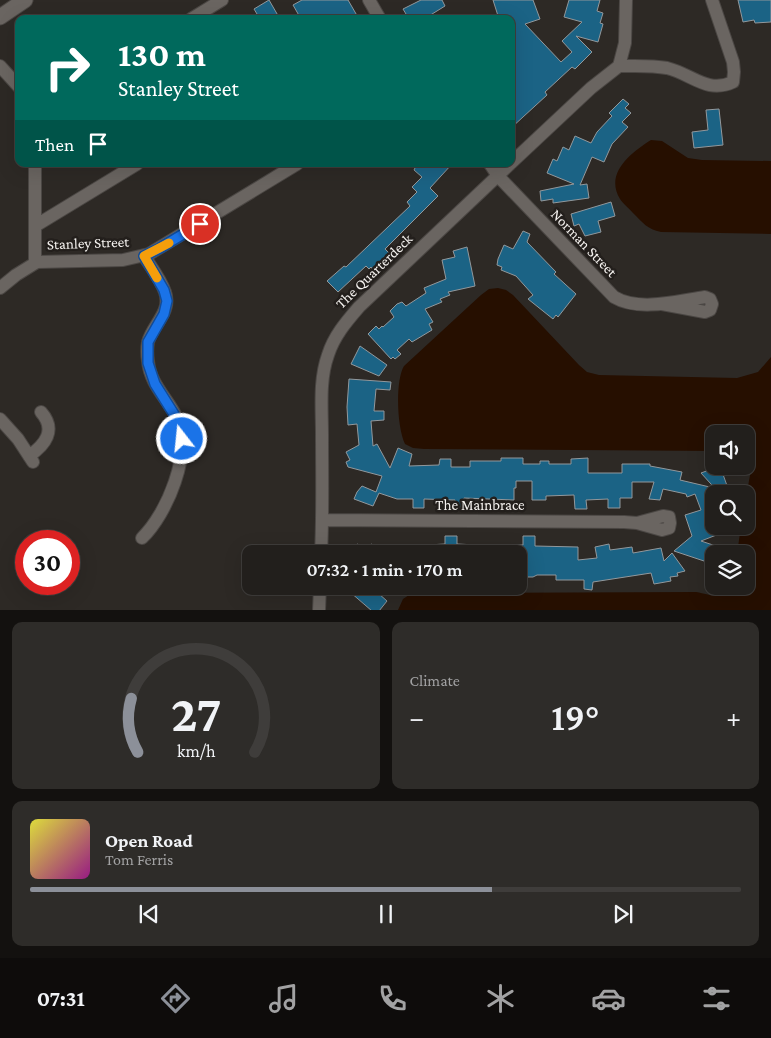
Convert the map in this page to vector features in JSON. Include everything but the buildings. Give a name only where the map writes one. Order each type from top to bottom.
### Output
[{"type":"street","points":[[0,6],[8,0]]},
{"type":"street","points":[[198,15],[222,0]]},
{"type":"street","points":[[369,0],[376,15]]},
{"type":"street","points":[[626,0],[625,44],[619,66],[654,66],[669,69],[688,75],[708,86],[717,86],[733,82],[734,72],[733,62],[712,0]]},
{"type":"street","points":[[0,19],[24,1]]},
{"type":"street","points":[[0,66],[15,83]]},
{"type":"street","name":"The Quarterdeck","points":[[515,159],[591,88],[619,66]]},
{"type":"street","points":[[0,288],[16,274],[35,263],[35,167]]},
{"type":"street","points":[[35,226],[132,167]]},
{"type":"street","name":"Stanley Street","points":[[35,263],[48,261],[123,260],[144,256],[168,244],[292,167]]},
{"type":"street","name":"Norman Street","points":[[484,167],[498,176]]},
{"type":"street","name":"Norman Street","points":[[492,167],[498,176],[614,298],[628,303],[662,304]]},
{"type":"street","name":"The Quarterdeck","points":[[321,545],[322,393],[325,367],[334,341],[344,324],[359,307],[507,167]]},
{"type":"street","points":[[142,538],[155,524],[162,512],[175,480],[182,439],[177,419],[155,384],[148,363],[148,342],[164,314],[167,301],[164,290],[144,256]]},
{"type":"street","points":[[0,419],[18,439],[31,459],[48,437],[46,421],[41,412]]},
{"type":"street","name":"The Mainbrace","points":[[322,520],[637,523]]},
{"type":"street","points":[[319,610],[320,595]]},
{"type":"shaded area","points":[[651,140],[662,141],[688,158],[771,161],[771,234],[661,232],[646,225],[620,199],[615,180],[622,164]]},
{"type":"shaded area","points":[[498,288],[506,290],[513,295],[579,365],[587,372],[599,375],[737,378],[758,372],[771,357],[771,610],[398,610],[403,599],[409,595],[696,592],[713,596],[755,595],[755,545],[738,545],[740,535],[755,535],[755,485],[748,485],[750,475],[755,475],[755,425],[705,425],[705,451],[424,449],[413,448],[405,444],[400,427],[398,405],[399,382],[404,366],[489,289]]},
{"type":"slow traffic","points":[[157,278],[144,256],[169,243]]},
{"type":"route","points":[[182,439],[177,419],[155,384],[148,363],[148,342],[166,310],[167,301],[164,290],[144,256],[200,224]]}]
